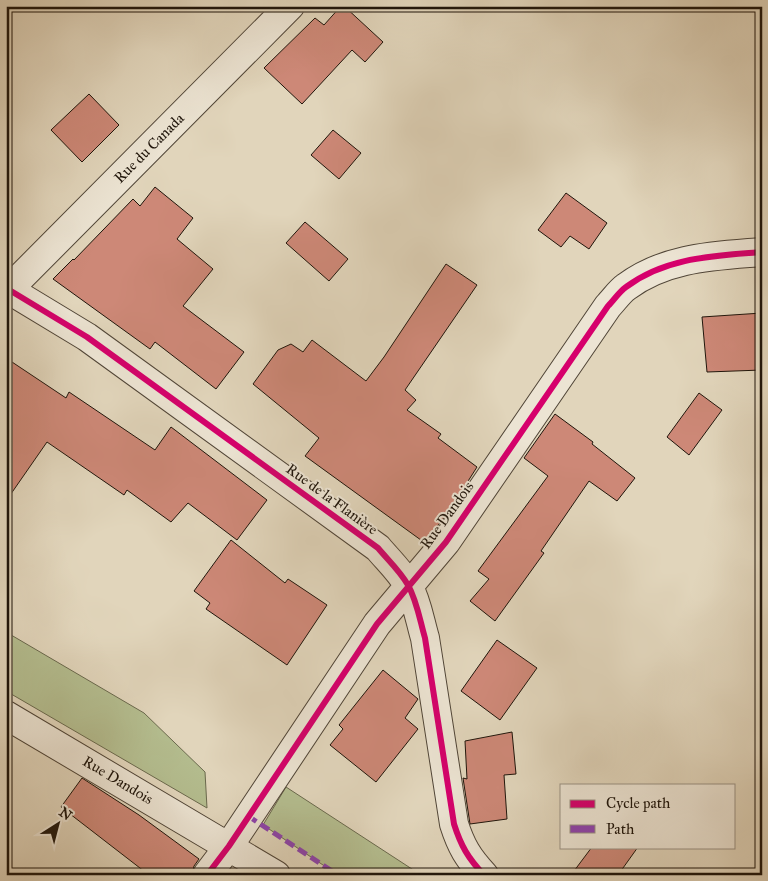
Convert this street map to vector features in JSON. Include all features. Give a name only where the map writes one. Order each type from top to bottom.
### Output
[{"type":"street","name":"Rue du Canada","points":[[7,288],[290,6]]},
{"type":"street","name":"Rue Dandois","points":[[207,875],[377,624],[446,542],[608,306],[625,288],[650,271],[676,262],[762,252]]},
{"type":"street","name":"Rue de la Flanière","points":[[7,288],[87,337],[378,548],[395,567],[409,586],[418,610],[425,638],[454,824],[461,845],[472,862],[484,875]]},
{"type":"street","name":"Rue Dandois","points":[[6,715],[228,846]]},
{"type":"street","points":[[228,846],[276,875]]},
{"type":"green space","points":[[6,632],[144,713],[205,772],[207,808],[6,691]]},
{"type":"green space","points":[[286,787],[415,871],[428,875],[338,875],[263,825]]},
{"type":"building","points":[[341,6],[344,6],[383,42],[365,62],[352,50],[302,104],[264,68],[315,18],[324,25]]},
{"type":"building","points":[[89,94],[119,125],[82,162],[51,130]]},
{"type":"building","points":[[333,130],[361,153],[339,179],[311,155]]},
{"type":"building","points":[[155,187],[193,218],[177,239],[213,269],[183,306],[244,352],[216,389],[155,342],[150,349],[53,279],[133,199],[140,206]]},
{"type":"building","points":[[566,193],[607,223],[589,249],[570,236],[561,247],[538,230]]},
{"type":"building","points":[[305,222],[348,259],[329,281],[286,243]]},
{"type":"building","points":[[446,264],[477,285],[405,390],[416,400],[407,410],[441,434],[438,438],[477,467],[451,508],[425,543],[305,456],[319,438],[253,384],[278,350],[291,344],[303,352],[312,340],[366,381]]},
{"type":"building","points":[[762,313],[762,370],[707,372],[702,317]]},
{"type":"building","points":[[6,358],[66,398],[69,392],[155,450],[171,427],[267,500],[237,540],[188,503],[171,522],[127,490],[124,495],[47,442],[6,501]]},
{"type":"building","points":[[699,393],[722,410],[689,455],[667,437]]},
{"type":"building","points":[[555,414],[593,442],[592,444],[635,478],[617,501],[589,481],[541,551],[544,553],[495,621],[470,601],[489,579],[478,571],[548,476],[524,458]]},
{"type":"building","points":[[231,540],[285,583],[288,579],[327,605],[287,665],[206,609],[210,603],[194,591]]},
{"type":"building","points":[[497,640],[537,668],[500,720],[461,691]]},
{"type":"building","points":[[383,670],[418,699],[405,718],[418,729],[376,782],[330,745],[343,729],[339,725]]},
{"type":"building","points":[[512,732],[516,774],[504,775],[507,819],[470,824],[463,778],[467,779],[465,741]]},
{"type":"building","points":[[82,778],[139,815],[199,859],[194,866],[192,875],[149,875],[61,807]]},
{"type":"building","points":[[591,848],[637,848],[618,875],[571,875]]},
{"type":"marked path","points":[[248,816],[338,875]]},
{"type":"cycle path","points":[[207,875],[229,846],[377,624],[446,542],[608,306],[626,287],[657,269],[708,257],[762,252]]},
{"type":"cycle path","points":[[6,288],[87,337],[378,548],[398,570],[414,598],[425,638],[454,824],[459,839],[466,851],[484,875]]}]
